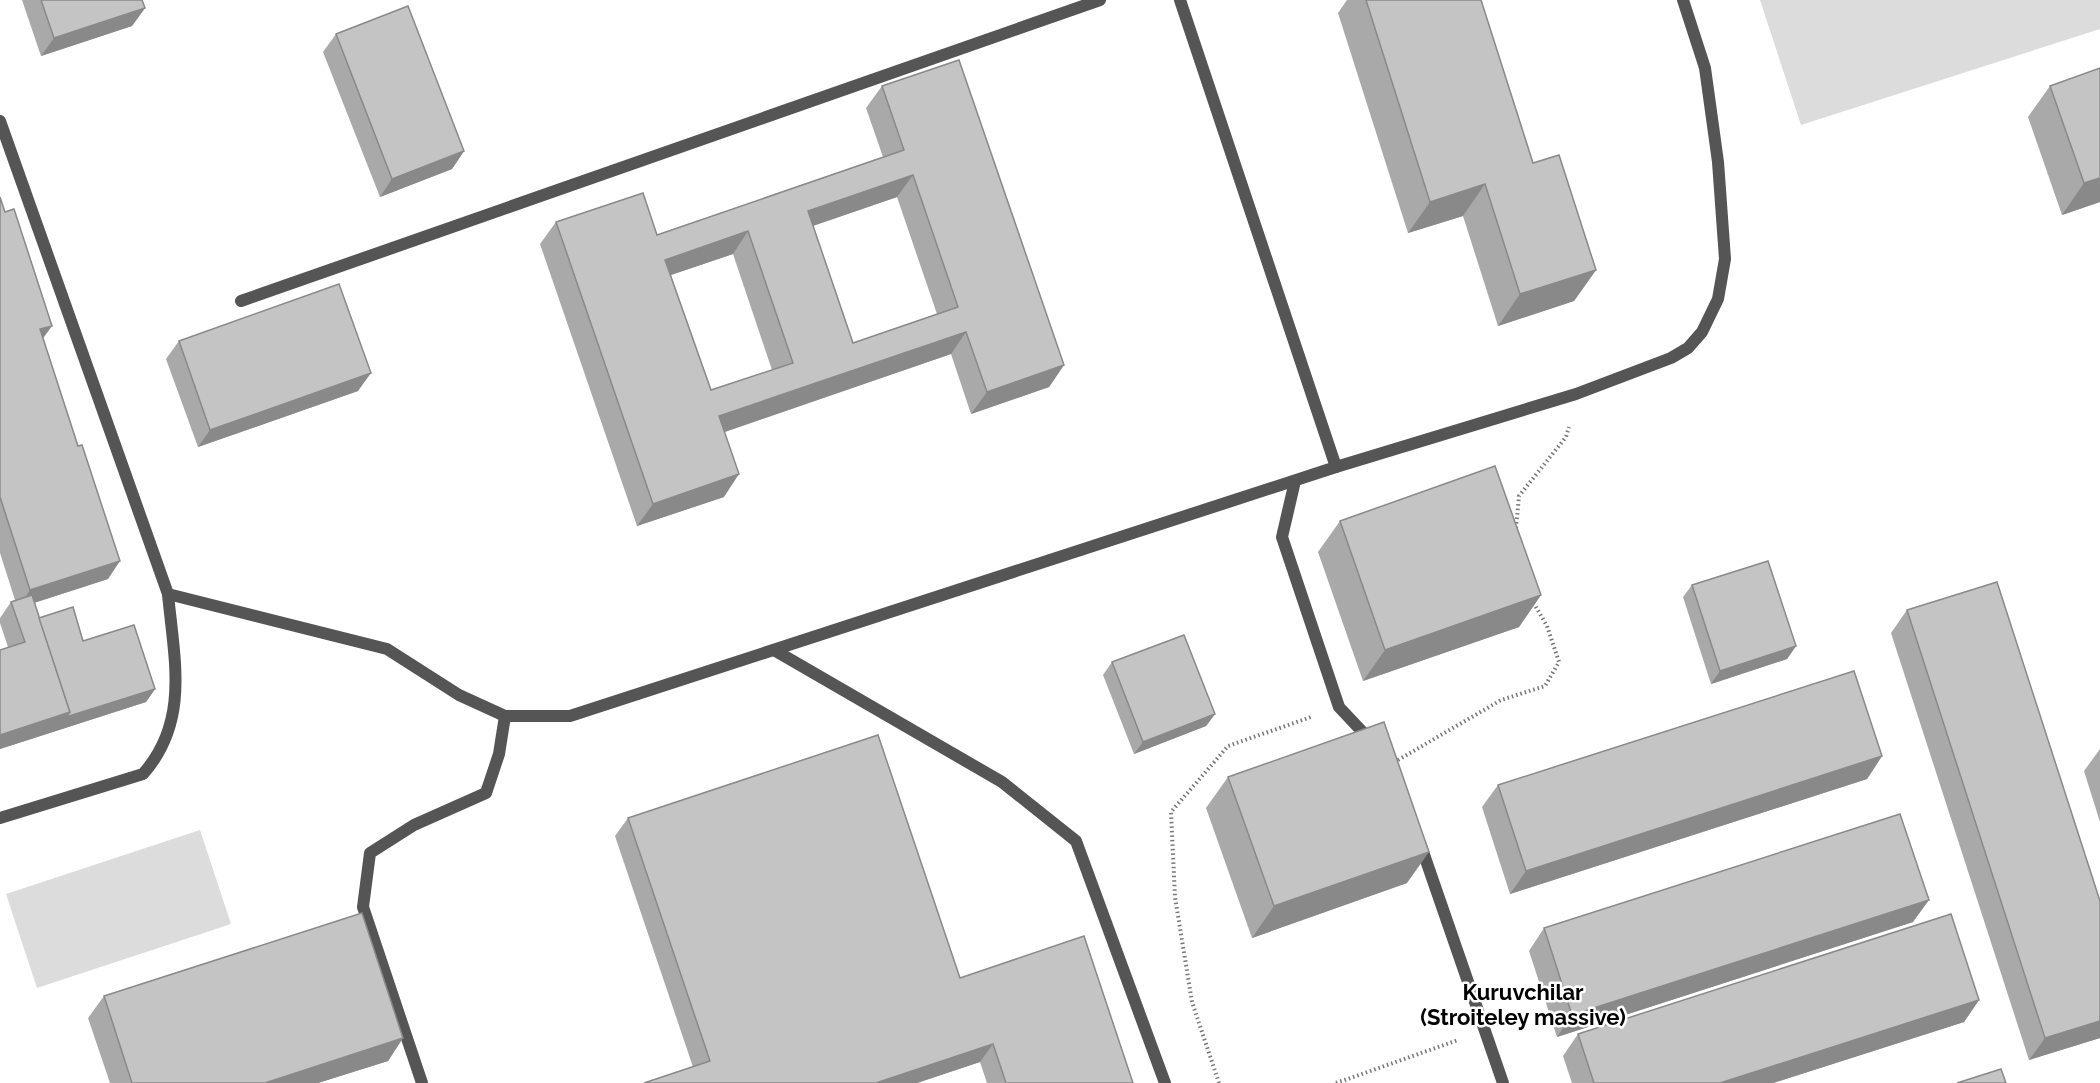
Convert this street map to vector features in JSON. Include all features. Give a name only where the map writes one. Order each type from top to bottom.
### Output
[{"type":"street","points":[[241,301],[1100,0]]},
{"type":"street","points":[[1180,0],[1336,467]]},
{"type":"street","points":[[168,594],[387,650],[459,695],[505,716],[570,716],[1336,467],[1576,394],[1671,358],[1688,348],[1710,319],[1718,298],[1725,259],[1718,162],[1705,68],[1683,0]]},
{"type":"street","points":[[0,121],[168,594],[177,685],[171,729],[159,757],[143,774],[0,818]]},
{"type":"street","points":[[1294,481],[1282,537],[1339,707],[1392,764]]},
{"type":"street","points":[[774,650],[1002,782],[1076,842],[1165,1083]]},
{"type":"street","points":[[422,1083],[363,908],[370,854],[414,825],[486,793],[499,753],[505,716]]},
{"type":"street","points":[[1415,831],[1503,1083]]},
{"type":"path","points":[[1516,531],[1519,496],[1566,437],[1576,394]]},
{"type":"path","points":[[1392,764],[1501,700],[1545,686],[1560,662],[1547,626],[1530,596]]},
{"type":"path","points":[[1219,1083],[1192,1002],[1175,897],[1171,812],[1228,746],[1339,707]]},
{"type":"path","points":[[1336,1083],[1485,1031]]},
{"type":"shaded area","points":[[1760,0],[2100,0],[2100,29],[1801,125]]},
{"type":"shaded area","points":[[200,830],[231,924],[37,988],[6,894]]},
{"type":"building","points":[[41,0],[142,0],[145,8],[54,38]]},
{"type":"building","points":[[1366,0],[1481,0],[1533,163],[1559,155],[1596,270],[1520,294],[1485,184],[1430,202]]},
{"type":"building","points":[[408,6],[464,151],[392,179],[336,34]]},
{"type":"building","points":[[959,60],[1064,365],[987,392],[966,332],[719,416],[739,474],[653,504],[556,222],[643,193],[657,235],[904,150],[882,86]],"holes":[[[913,175],[958,307],[853,343],[808,211]],[[748,231],[793,363],[711,390],[665,260]]]},
{"type":"building","points":[[2100,68],[2100,178],[2084,183],[2050,86]]},
{"type":"building","points":[[0,197],[5,212],[14,209],[52,326],[40,329],[78,446],[82,445],[120,561],[30,590],[0,497]]},
{"type":"building","points":[[339,284],[371,373],[210,430],[179,341]]},
{"type":"building","points":[[1495,466],[1541,595],[1385,650],[1340,521]]},
{"type":"building","points":[[1768,561],[1796,646],[1720,671],[1692,585]]},
{"type":"building","points":[[1997,582],[2100,901],[2100,1021],[2045,1038],[1907,610]]},
{"type":"building","points":[[32,595],[70,712],[0,735],[0,650],[25,642],[11,602]]},
{"type":"building","points":[[73,607],[83,641],[134,625],[155,689],[66,717],[70,712],[39,618]]},
{"type":"building","points":[[1184,635],[1215,714],[1143,742],[1112,662]]},
{"type":"building","points":[[1854,671],[1882,756],[1526,871],[1498,785]]},
{"type":"building","points":[[1384,722],[1429,852],[1274,906],[1228,777]]},
{"type":"building","points":[[878,735],[960,978],[1084,936],[1133,1083],[1006,1083],[993,1044],[876,1083],[644,1083],[710,1061],[628,818]]},
{"type":"building","points":[[1900,814],[1929,900],[1572,1015],[1544,928]]},
{"type":"building","points":[[362,913],[403,1038],[265,1083],[132,1083],[104,996]]},
{"type":"building","points":[[1951,914],[1979,1000],[1720,1083],[1594,1083],[1578,1034]]},
{"type":"building","points":[[2001,1069],[2006,1083],[1957,1083]]},
{"type":"district","name":"Kuruvchilar (Stroiteley massive)","points":[[1523,1004]]}]
